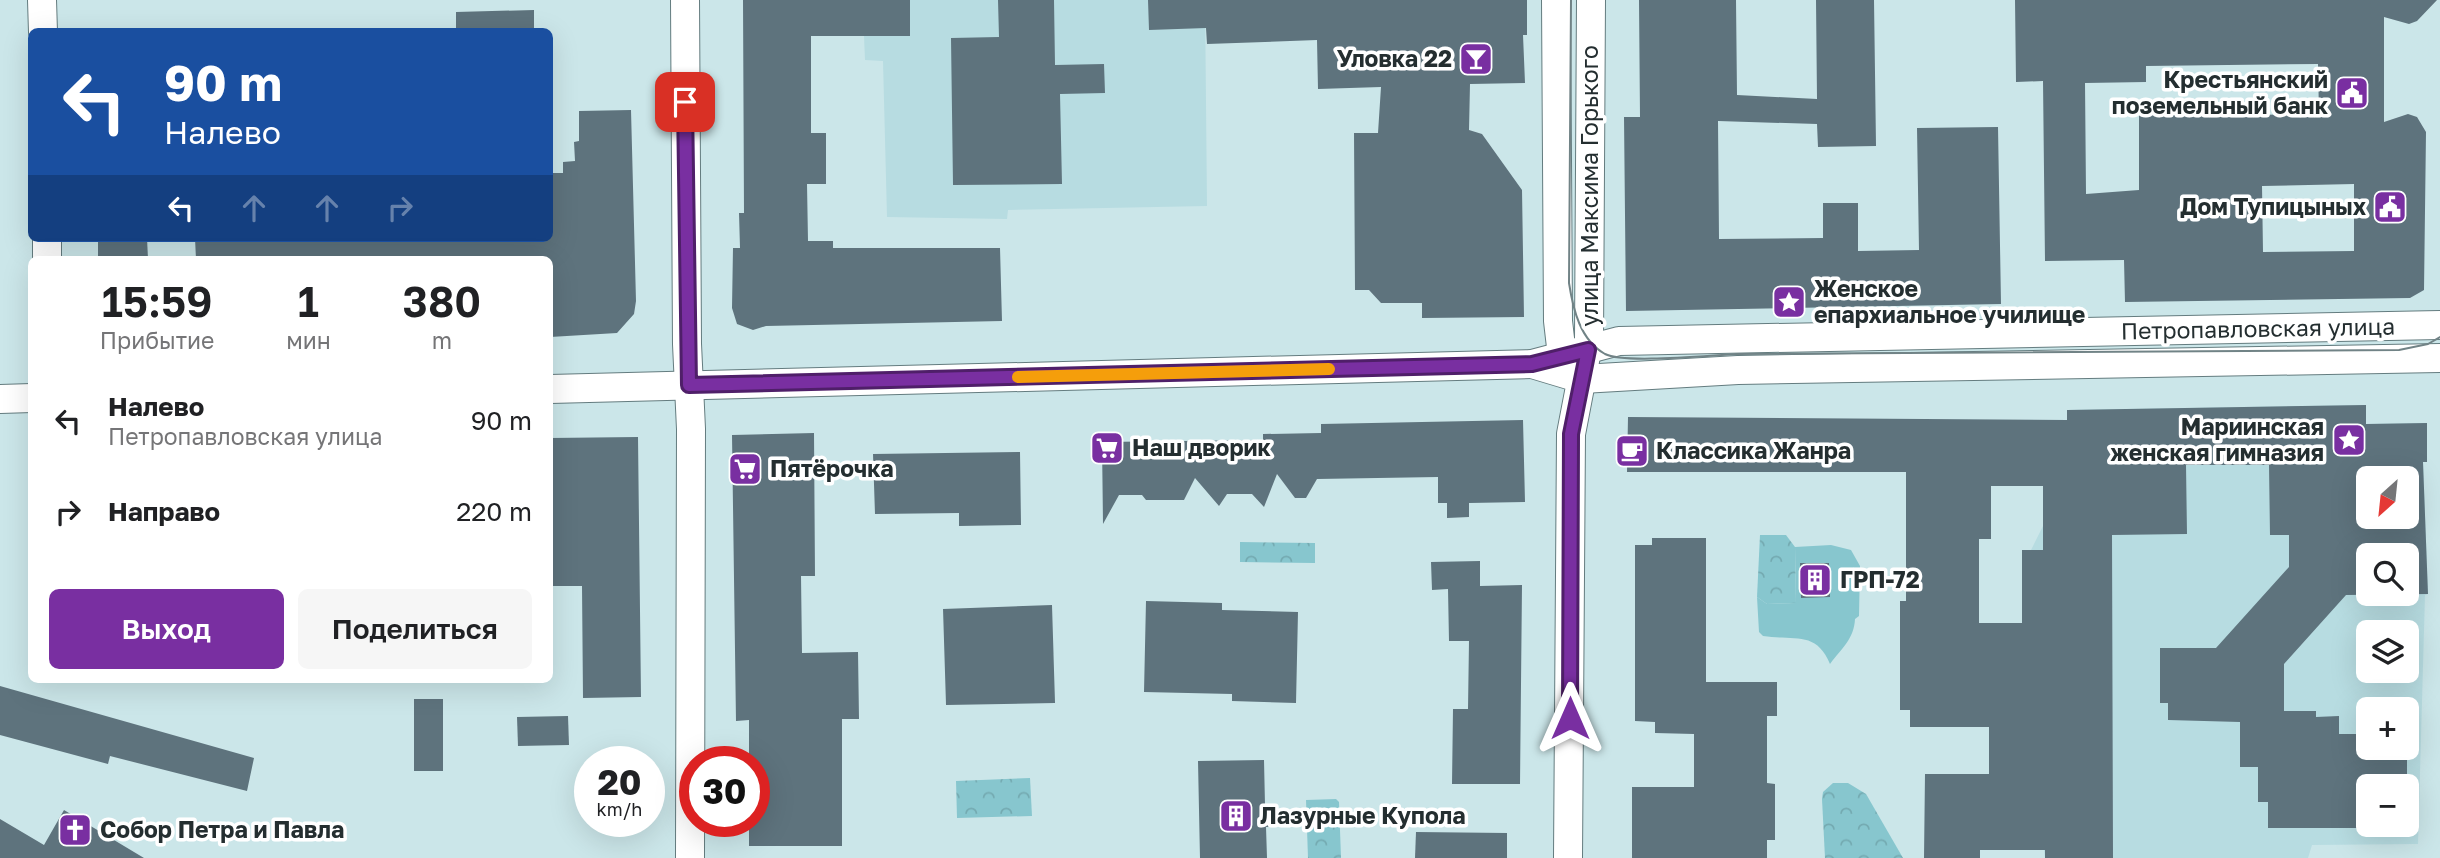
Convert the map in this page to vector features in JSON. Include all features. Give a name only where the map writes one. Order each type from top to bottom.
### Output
[{"type":"street","points":[[42,0],[43,28]]},
{"type":"street","points":[[685,0],[690,858]]},
{"type":"street","name":"улица Максима Горького","points":[[1556,0],[1569,370],[1573,413],[1568,858]]},
{"type":"street","name":"улица Максима Горького","points":[[1569,370],[1588,350],[1591,0]]},
{"type":"street","name":"Петропавловская улица","points":[[1588,350],[1619,341],[2440,325]]},
{"type":"street","name":"Петропавловская улица","points":[[553,388],[1532,364],[1569,370],[1738,370],[2440,358]]},
{"type":"street","points":[[0,398],[28,398]]},
{"type":"shaded area","points":[[910,0],[1205,0],[1207,206],[1008,210],[1007,219],[887,217],[883,61],[865,60],[864,36],[910,36]]},
{"type":"shaded area","points":[[2366,405],[2366,424],[2427,423],[2427,462],[2423,462],[2428,594],[2425,595],[2419,808],[2419,774],[2356,774],[2356,837],[2418,837],[2418,844],[2312,845],[2308,858],[2045,858],[2044,850],[2014,850],[2014,782],[1997,757],[1997,623],[2047,623],[2047,611],[2022,611],[2022,550],[2031,550],[2043,526],[2043,464],[2068,463],[2067,410]]},
{"type":"green space","points":[[1760,535],[1786,535],[1795,547],[1796,603],[1767,604],[1757,597]]},
{"type":"green space","points":[[1240,542],[1315,543],[1315,563],[1240,562]]},
{"type":"green space","points":[[1831,545],[1851,550],[1860,566],[1859,616],[1855,619],[1850,638],[1830,664],[1818,646],[1811,642],[1763,636],[1759,632],[1757,597],[1767,604],[1796,603],[1795,547]]},
{"type":"green space","points":[[1030,778],[1032,816],[957,818],[956,781]]},
{"type":"green space","points":[[1833,783],[1848,783],[1866,794],[1903,858],[1825,858],[1822,799],[1823,792]]},
{"type":"green space","points":[[1336,799],[1339,802],[1341,858],[1308,858],[1306,800]]},
{"type":"building","points":[[743,0],[910,0],[910,36],[811,36],[811,133],[826,133],[826,184],[807,184],[808,241],[833,241],[833,248],[1000,248],[1002,321],[766,326],[753,330],[737,324],[732,308],[733,248],[740,248],[739,213],[744,213]]},
{"type":"building","points":[[998,0],[1054,0],[1055,65],[1104,64],[1105,93],[1060,94],[1062,184],[953,185],[951,38],[999,37]]},
{"type":"building","points":[[1148,0],[1527,0],[1527,35],[1523,35],[1525,83],[1470,84],[1469,130],[1482,134],[1522,190],[1524,317],[1422,318],[1422,303],[1381,303],[1369,290],[1355,290],[1354,133],[1378,133],[1381,87],[1318,89],[1317,40],[1207,44],[1206,28],[1149,30]]},
{"type":"building","points":[[1639,0],[1736,0],[1737,95],[1817,99],[1816,0],[1874,0],[1876,146],[1818,147],[1817,124],[1718,121],[1719,239],[1823,238],[1823,203],[1858,203],[1858,251],[1919,250],[1917,128],[1998,127],[2001,304],[1626,311],[1624,117],[1640,117]]},
{"type":"building","points":[[2015,0],[2437,0],[2417,21],[2409,24],[2384,17],[2384,122],[2408,114],[2417,117],[2426,132],[2424,290],[2410,298],[2125,302],[2124,260],[2045,261],[2043,81],[2016,82]],"holes":[[[2318,64],[2319,115],[2139,114],[2139,190],[2086,194],[2085,83],[2146,82],[2146,66]],[[2354,184],[2354,251],[2263,252],[2262,186]]]},
{"type":"building","points":[[534,10],[534,28],[456,28],[456,12]]},
{"type":"building","points":[[631,110],[636,301],[634,314],[617,333],[553,337],[553,256],[196,256],[195,242],[553,242],[553,173],[563,173],[563,162],[575,161],[574,142],[579,141],[579,111]]},
{"type":"building","points":[[98,242],[147,242],[148,256],[98,256]]},
{"type":"building","points":[[2366,405],[2366,424],[2427,423],[2427,462],[2423,462],[2428,594],[2419,594],[2419,543],[2356,543],[2356,595],[2346,595],[2284,664],[2284,711],[2316,711],[2316,717],[2339,716],[2339,734],[2356,734],[2356,760],[2407,760],[2407,774],[2356,774],[2356,828],[2268,828],[2268,802],[2258,802],[2258,767],[2240,767],[2240,722],[2168,720],[2168,703],[2160,703],[2160,648],[2216,648],[2289,567],[2289,535],[2270,535],[2269,465],[2186,465],[2187,534],[2112,535],[2113,858],[2045,858],[2045,850],[1980,850],[1980,858],[1924,858],[1925,774],[1989,774],[1989,727],[1910,727],[1910,710],[1900,710],[1900,601],[1906,601],[1906,472],[1627,472],[1628,417],[2067,420],[2067,410]],"holes":[[[1991,486],[2043,486],[2043,550],[2022,550],[2022,623],[1979,623],[1979,539],[1991,539]]]},
{"type":"building","points":[[1523,420],[1525,502],[1469,503],[1469,517],[1447,518],[1447,503],[1438,503],[1438,477],[1317,479],[1306,498],[1295,498],[1277,474],[1264,507],[1252,494],[1227,494],[1219,506],[1195,478],[1184,500],[1146,500],[1142,495],[1119,495],[1103,524],[1102,442],[1263,440],[1263,434],[1321,433],[1321,424]]},
{"type":"building","points":[[814,433],[815,576],[801,576],[802,653],[858,652],[859,719],[842,719],[842,846],[749,846],[749,837],[770,837],[770,746],[749,746],[749,720],[736,721],[732,435]]},
{"type":"building","points":[[638,437],[641,697],[583,698],[582,586],[553,586],[553,438]]},
{"type":"building","points":[[1020,452],[1021,525],[959,526],[959,513],[875,514],[873,454]]},
{"type":"building","points":[[1652,538],[1706,538],[1706,682],[1777,682],[1777,716],[1767,716],[1767,783],[1775,784],[1775,840],[1767,840],[1767,858],[1632,858],[1632,787],[1694,787],[1694,734],[1655,733],[1655,722],[1635,721],[1635,545],[1652,545]]},
{"type":"building","points":[[1480,561],[1480,586],[1522,585],[1520,784],[1452,784],[1453,709],[1468,709],[1469,641],[1449,641],[1448,589],[1432,590],[1431,562]]},
{"type":"building","name":"ГРП-72","points":[[1800,563],[1829,563],[1830,597],[1801,598]]},
{"type":"building","points":[[1146,601],[1222,603],[1222,610],[1298,612],[1296,703],[1232,701],[1232,694],[1144,692]]},
{"type":"building","points":[[1052,605],[1055,703],[946,705],[943,609]]},
{"type":"building","points":[[0,686],[254,758],[247,791],[110,756],[108,764],[0,735]]},
{"type":"building","points":[[414,699],[443,699],[443,771],[414,771]]},
{"type":"building","points":[[568,716],[569,745],[518,746],[517,717]]},
{"type":"building","name":"Лазурные Купола","points":[[1264,760],[1265,805],[1272,805],[1273,827],[1266,827],[1267,858],[1200,858],[1198,761]]},
{"type":"building","name":"Собор Петра и Павла","points":[[64,810],[144,858],[0,858],[0,819],[44,845]]},
{"type":"building","points":[[1416,832],[1507,833],[1507,858],[1415,858]]},
{"type":"tram line","points":[[1571,0],[1569,283],[1579,323],[1589,341],[1605,354],[1648,359],[1737,354],[2399,350],[2428,344],[2440,337]]},
{"type":"slow traffic","points":[[1018,377],[1329,369]]},
{"type":"place","name":"Уловка 22","points":[[1476,59]]},
{"type":"place","name":"Крестьянский поземельный банк","points":[[2352,93]]},
{"type":"place","name":"Дом Тупицыных","points":[[2390,207]]},
{"type":"place","name":"Женское епархиальное училище","points":[[1789,302]]},
{"type":"place","name":"Мариинская женская гимназия","points":[[2349,440]]},
{"type":"place","name":"Наш дворик","points":[[1107,448]]},
{"type":"place","name":"Классика Жанра","points":[[1632,451]]},
{"type":"place","name":"Пятёрочка","points":[[745,469]]},
{"type":"place","name":"ГРП-72","points":[[1815,580]]},
{"type":"place","name":"Лазурные Купола","points":[[1236,816]]},
{"type":"place","name":"Собор Петра и Павла","points":[[75,830]]},
{"type":"route","points":[[685,102],[689,385],[1532,364],[1588,350],[1573,413],[1571,434],[1570,718]]}]
